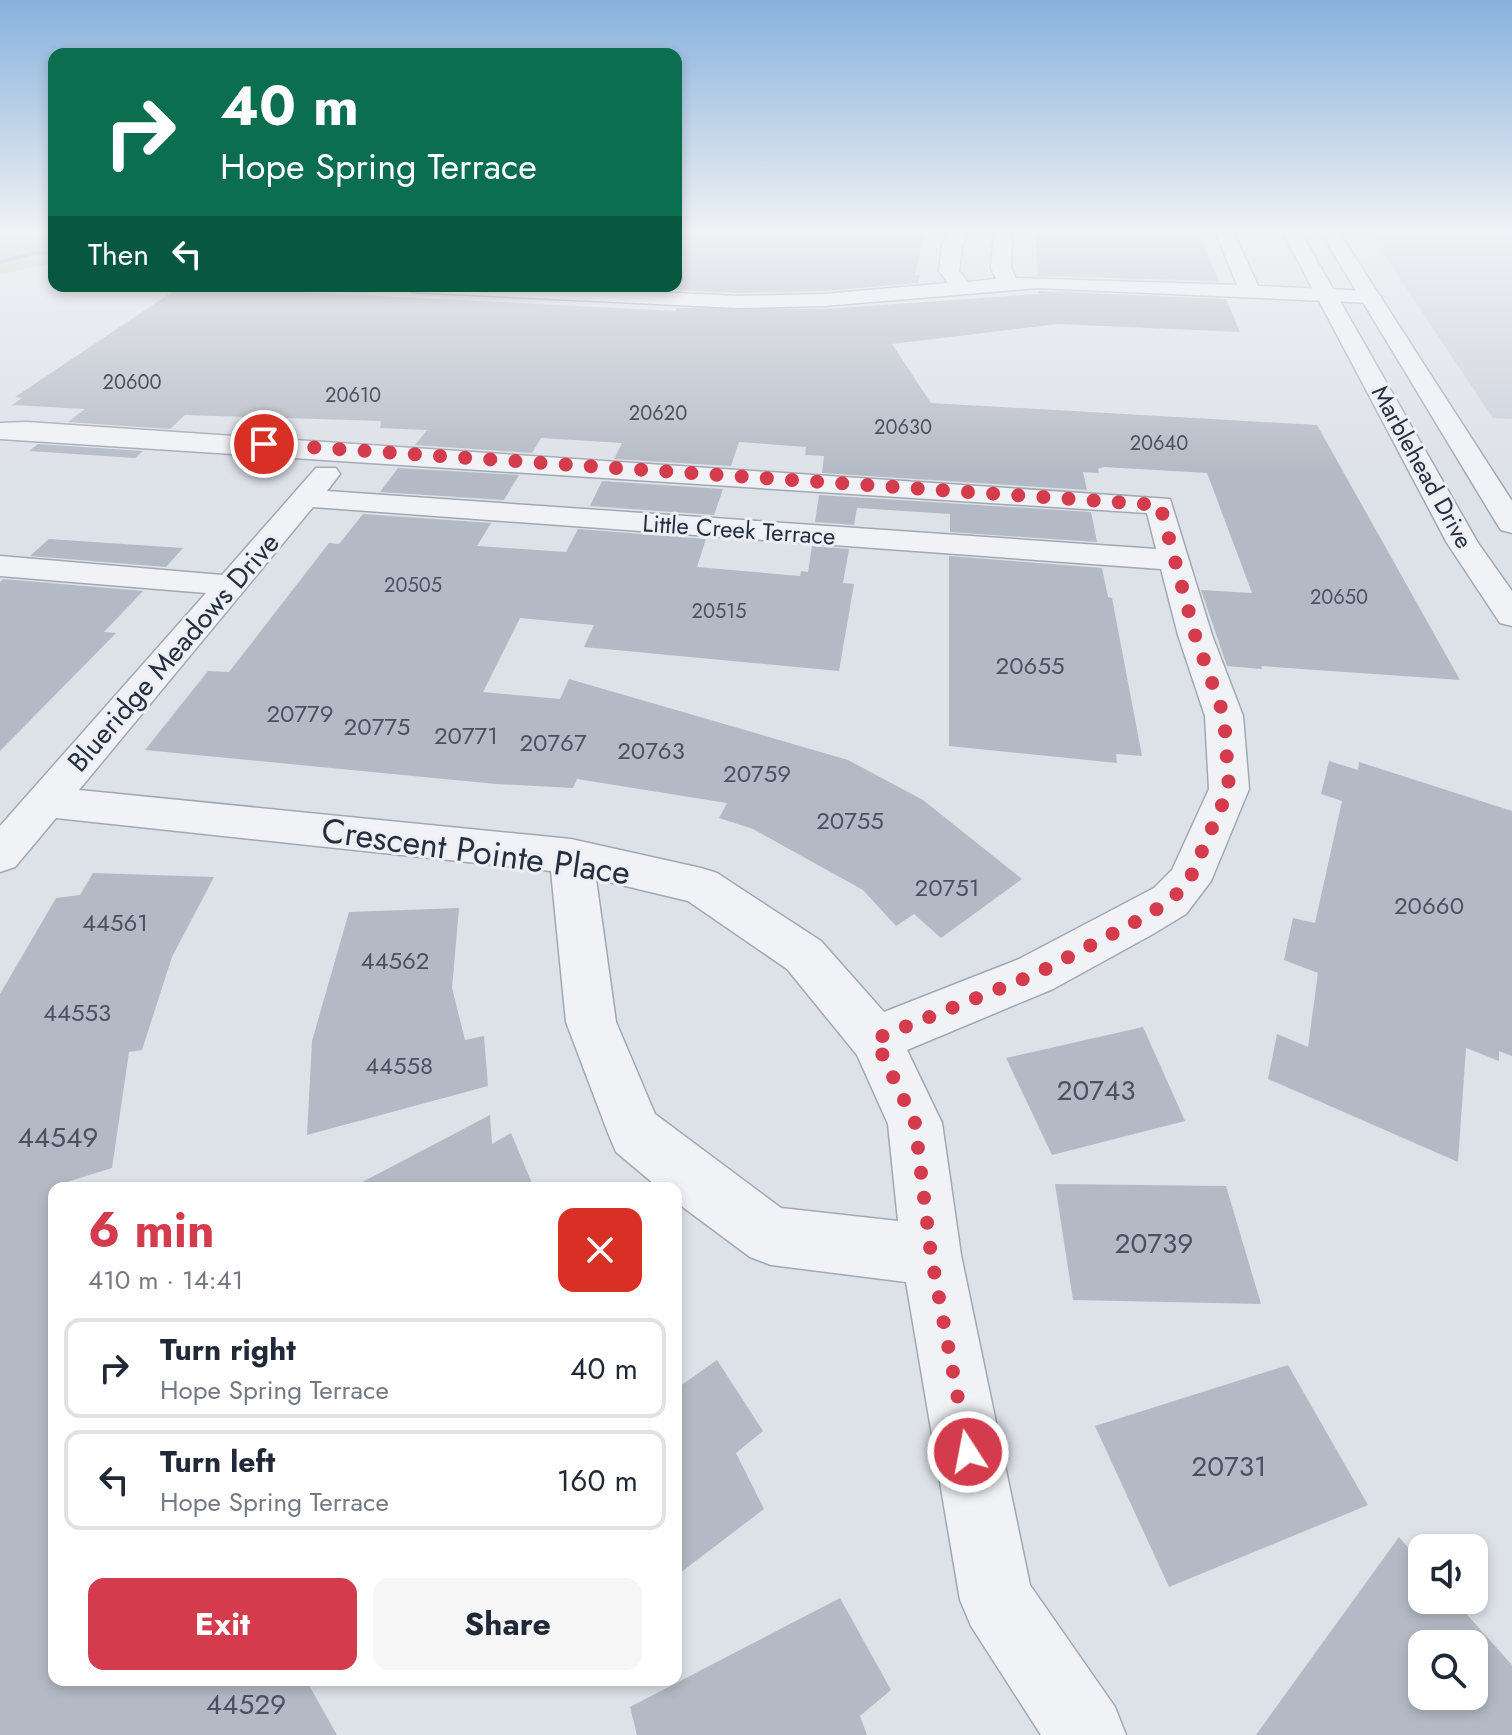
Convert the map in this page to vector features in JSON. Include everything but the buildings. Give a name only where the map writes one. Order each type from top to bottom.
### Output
[{"type":"street","name":"Marblehead Drive","points":[[1336,312],[1463,543],[1512,616]]},
{"type":"street","name":"Marblehead Drive","points":[[1380,312],[1512,524]]},
{"type":"street","points":[[0,431],[27,430],[348,450],[1160,505],[1173,560],[1224,716],[1229,789],[1189,881],[1170,901],[1148,915],[1036,974],[875,1039]]},
{"type":"street","name":"Blueridge Meadows Drive","points":[[0,855],[348,450]]},
{"type":"street","name":"Little Creek Terrace","points":[[306,498],[1173,560]]},
{"type":"street","points":[[0,566],[229,585]]},
{"type":"street","name":"Crescent Pointe Place","points":[[46,802],[571,856],[701,886],[804,955],[875,1039],[915,1123],[931,1255],[997,1600],[1087,1735]]},
{"type":"street","points":[[571,856],[591,1022],[635,1133],[707,1191],[771,1236],[931,1255]]},
{"type":"shaded area","points":[[1422,312],[1512,312],[1512,419],[1493,418]]},
{"type":"route","points":[[264,444],[1160,505],[1195,635],[1224,716],[1229,789],[1189,881],[1170,901],[1036,974],[875,1039],[915,1123],[931,1255],[968,1452]]}]
